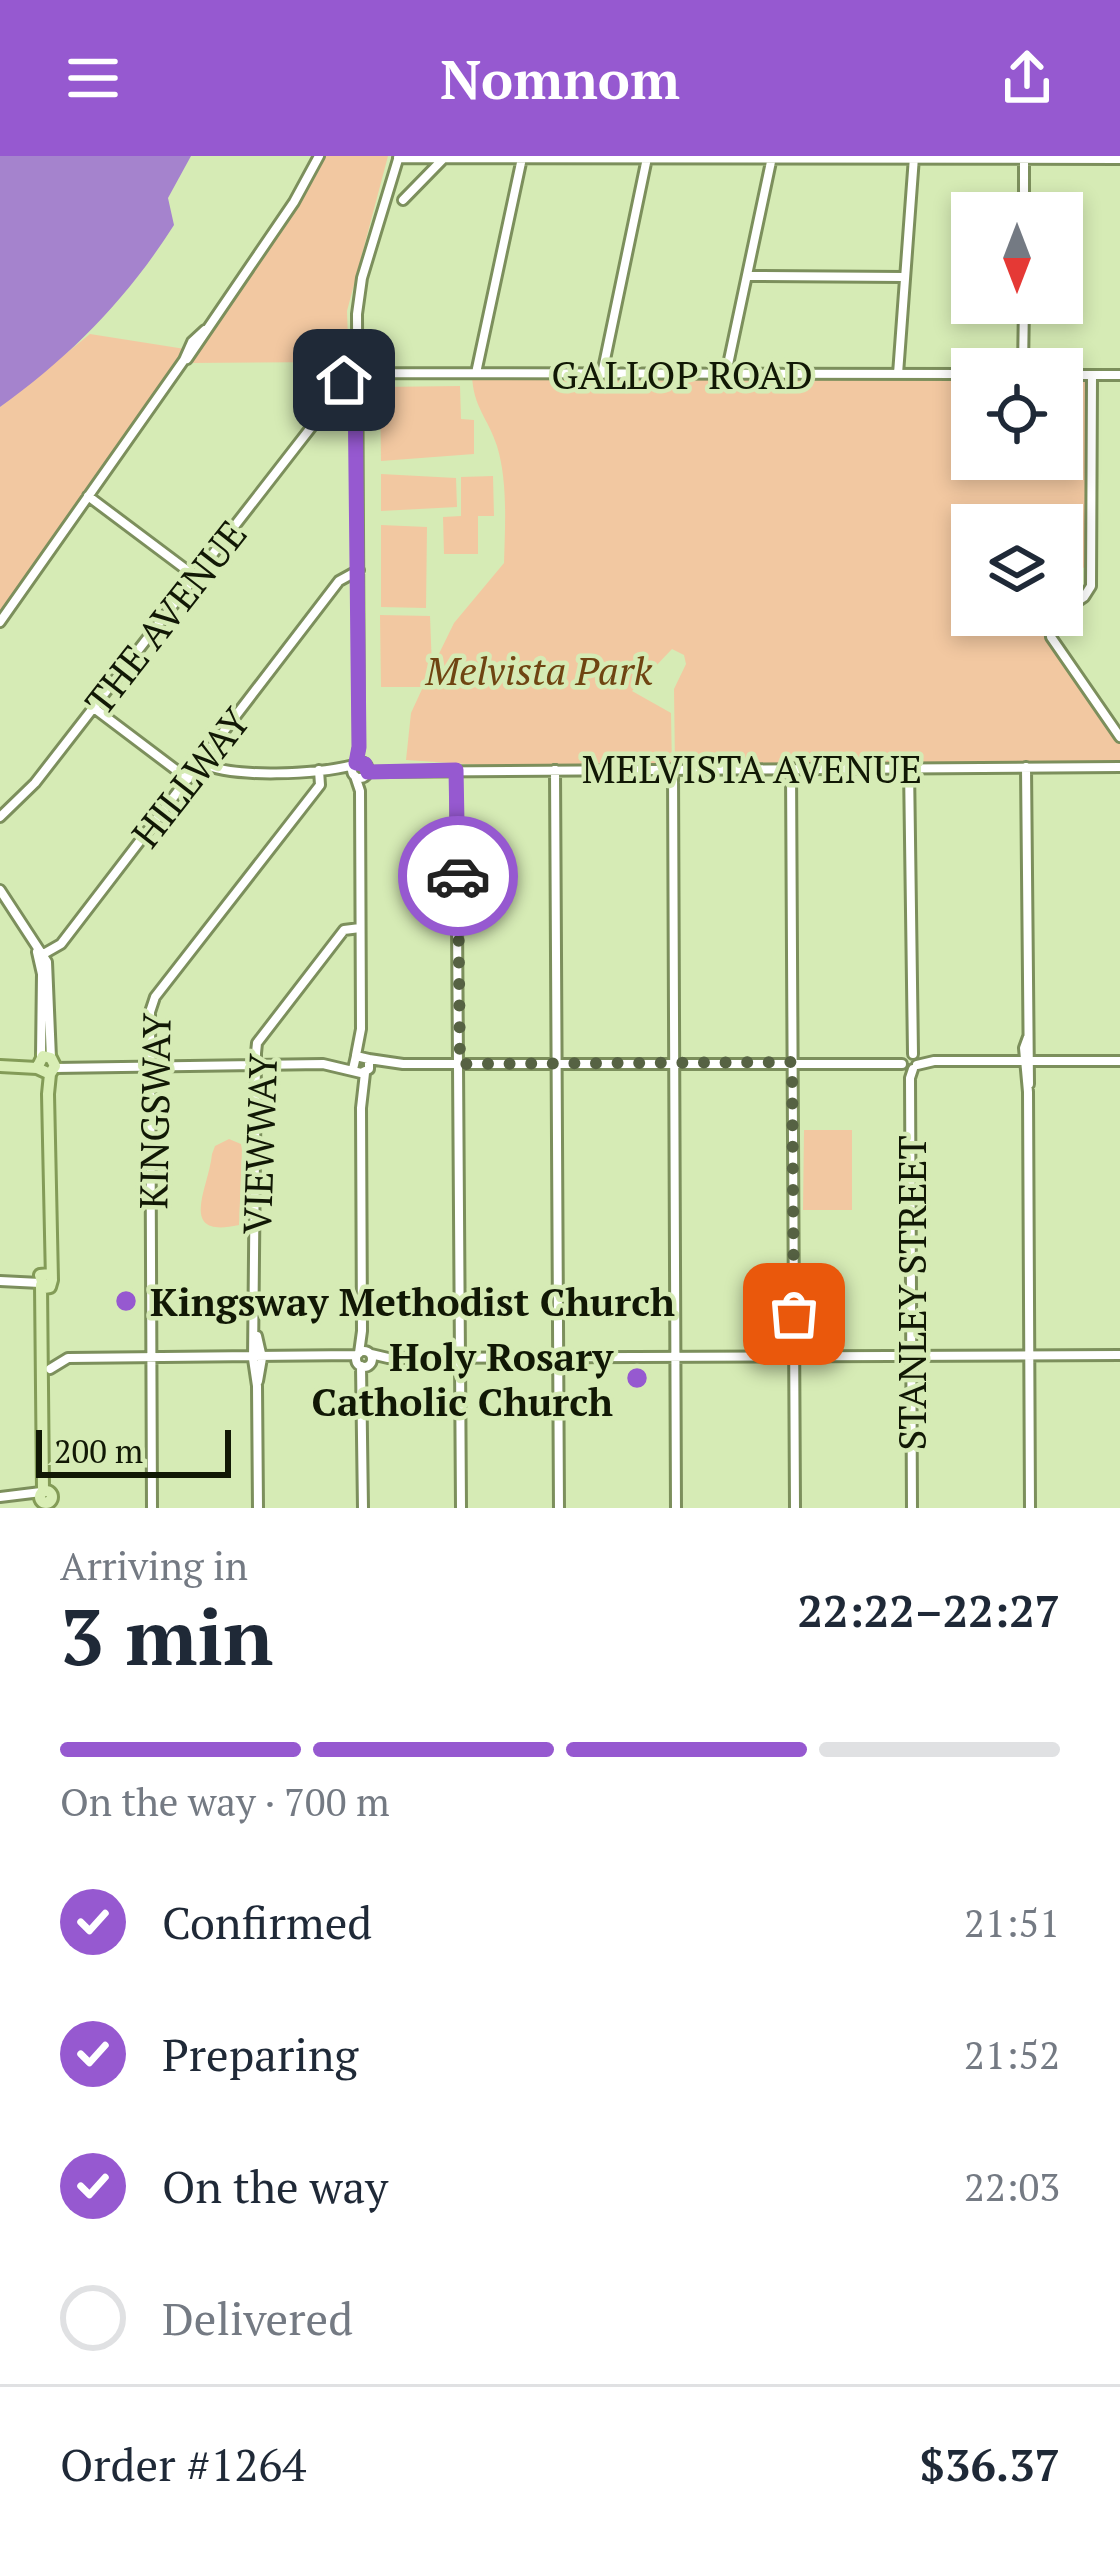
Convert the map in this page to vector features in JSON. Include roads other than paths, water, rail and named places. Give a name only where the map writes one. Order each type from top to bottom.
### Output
[{"type":"main road","points":[[0,1066],[46,1065],[45,1499]]},
{"type":"main road","points":[[44,1280],[50,1369],[45,1499]]},
{"type":"street","points":[[0,622],[184,359],[198,348],[205,330],[294,202],[319,156]]},
{"type":"street","points":[[363,1508],[358,332],[362,278],[399,157],[1120,159]]},
{"type":"street","points":[[404,200],[444,157]]},
{"type":"street","points":[[476,374],[522,157]]},
{"type":"street","points":[[602,374],[647,157]]},
{"type":"street","points":[[726,374],[772,157]]},
{"type":"street","points":[[898,374],[914,157]]},
{"type":"street","points":[[1024,158],[1024,192]]},
{"type":"street","points":[[747,276],[904,277]]},
{"type":"street","name":"GALLOP ROAD","points":[[359,377],[951,374]]},
{"type":"street","points":[[1083,375],[1120,375]]},
{"type":"street","points":[[1083,598],[1091,586],[1092,375]]},
{"type":"street","name":"THE AVENUE","points":[[0,817],[35,783],[196,577],[323,412],[334,388],[359,377]]},
{"type":"street","points":[[88,496],[196,577]]},
{"type":"street","name":"HILLWAY","points":[[42,955],[61,944],[339,581],[359,575]]},
{"type":"street","points":[[1052,636],[1120,737]]},
{"type":"street","points":[[94,708],[188,779]]},
{"type":"street","name":"MELVISTA AVENUE","points":[[201,763],[219,770],[1120,767]]},
{"type":"street","points":[[790,767],[795,1508]]},
{"type":"street","name":"STANLEY STREET","points":[[909,767],[912,1508]]},
{"type":"street","points":[[1026,767],[1030,1508]]},
{"type":"street","points":[[673,769],[676,1508]]},
{"type":"street","name":"KINGSWAY","points":[[152,1508],[149,1012],[155,997],[320,785],[320,770]]},
{"type":"street","points":[[456,770],[461,1508]]},
{"type":"street","points":[[555,770],[559,1508]]},
{"type":"street","points":[[0,890],[42,955],[46,1065],[1117,1060]]},
{"type":"street","points":[[0,899],[42,955]]},
{"type":"street","name":"VIEWWAY","points":[[258,1508],[257,1043],[344,930],[360,928]]},
{"type":"street","points":[[0,1281],[44,1280]]},
{"type":"street","points":[[50,1369],[70,1358],[1120,1355]]},
{"type":"street","points":[[0,1497],[45,1499]]},
{"type":"place","name":"Kingsway Methodist Church","points":[[126,1301]]},
{"type":"place","name":"Holy Rosary Catholic Church","points":[[637,1378]]},
{"type":"park label","name":"Melvista Park","points":[[539,670]]}]
